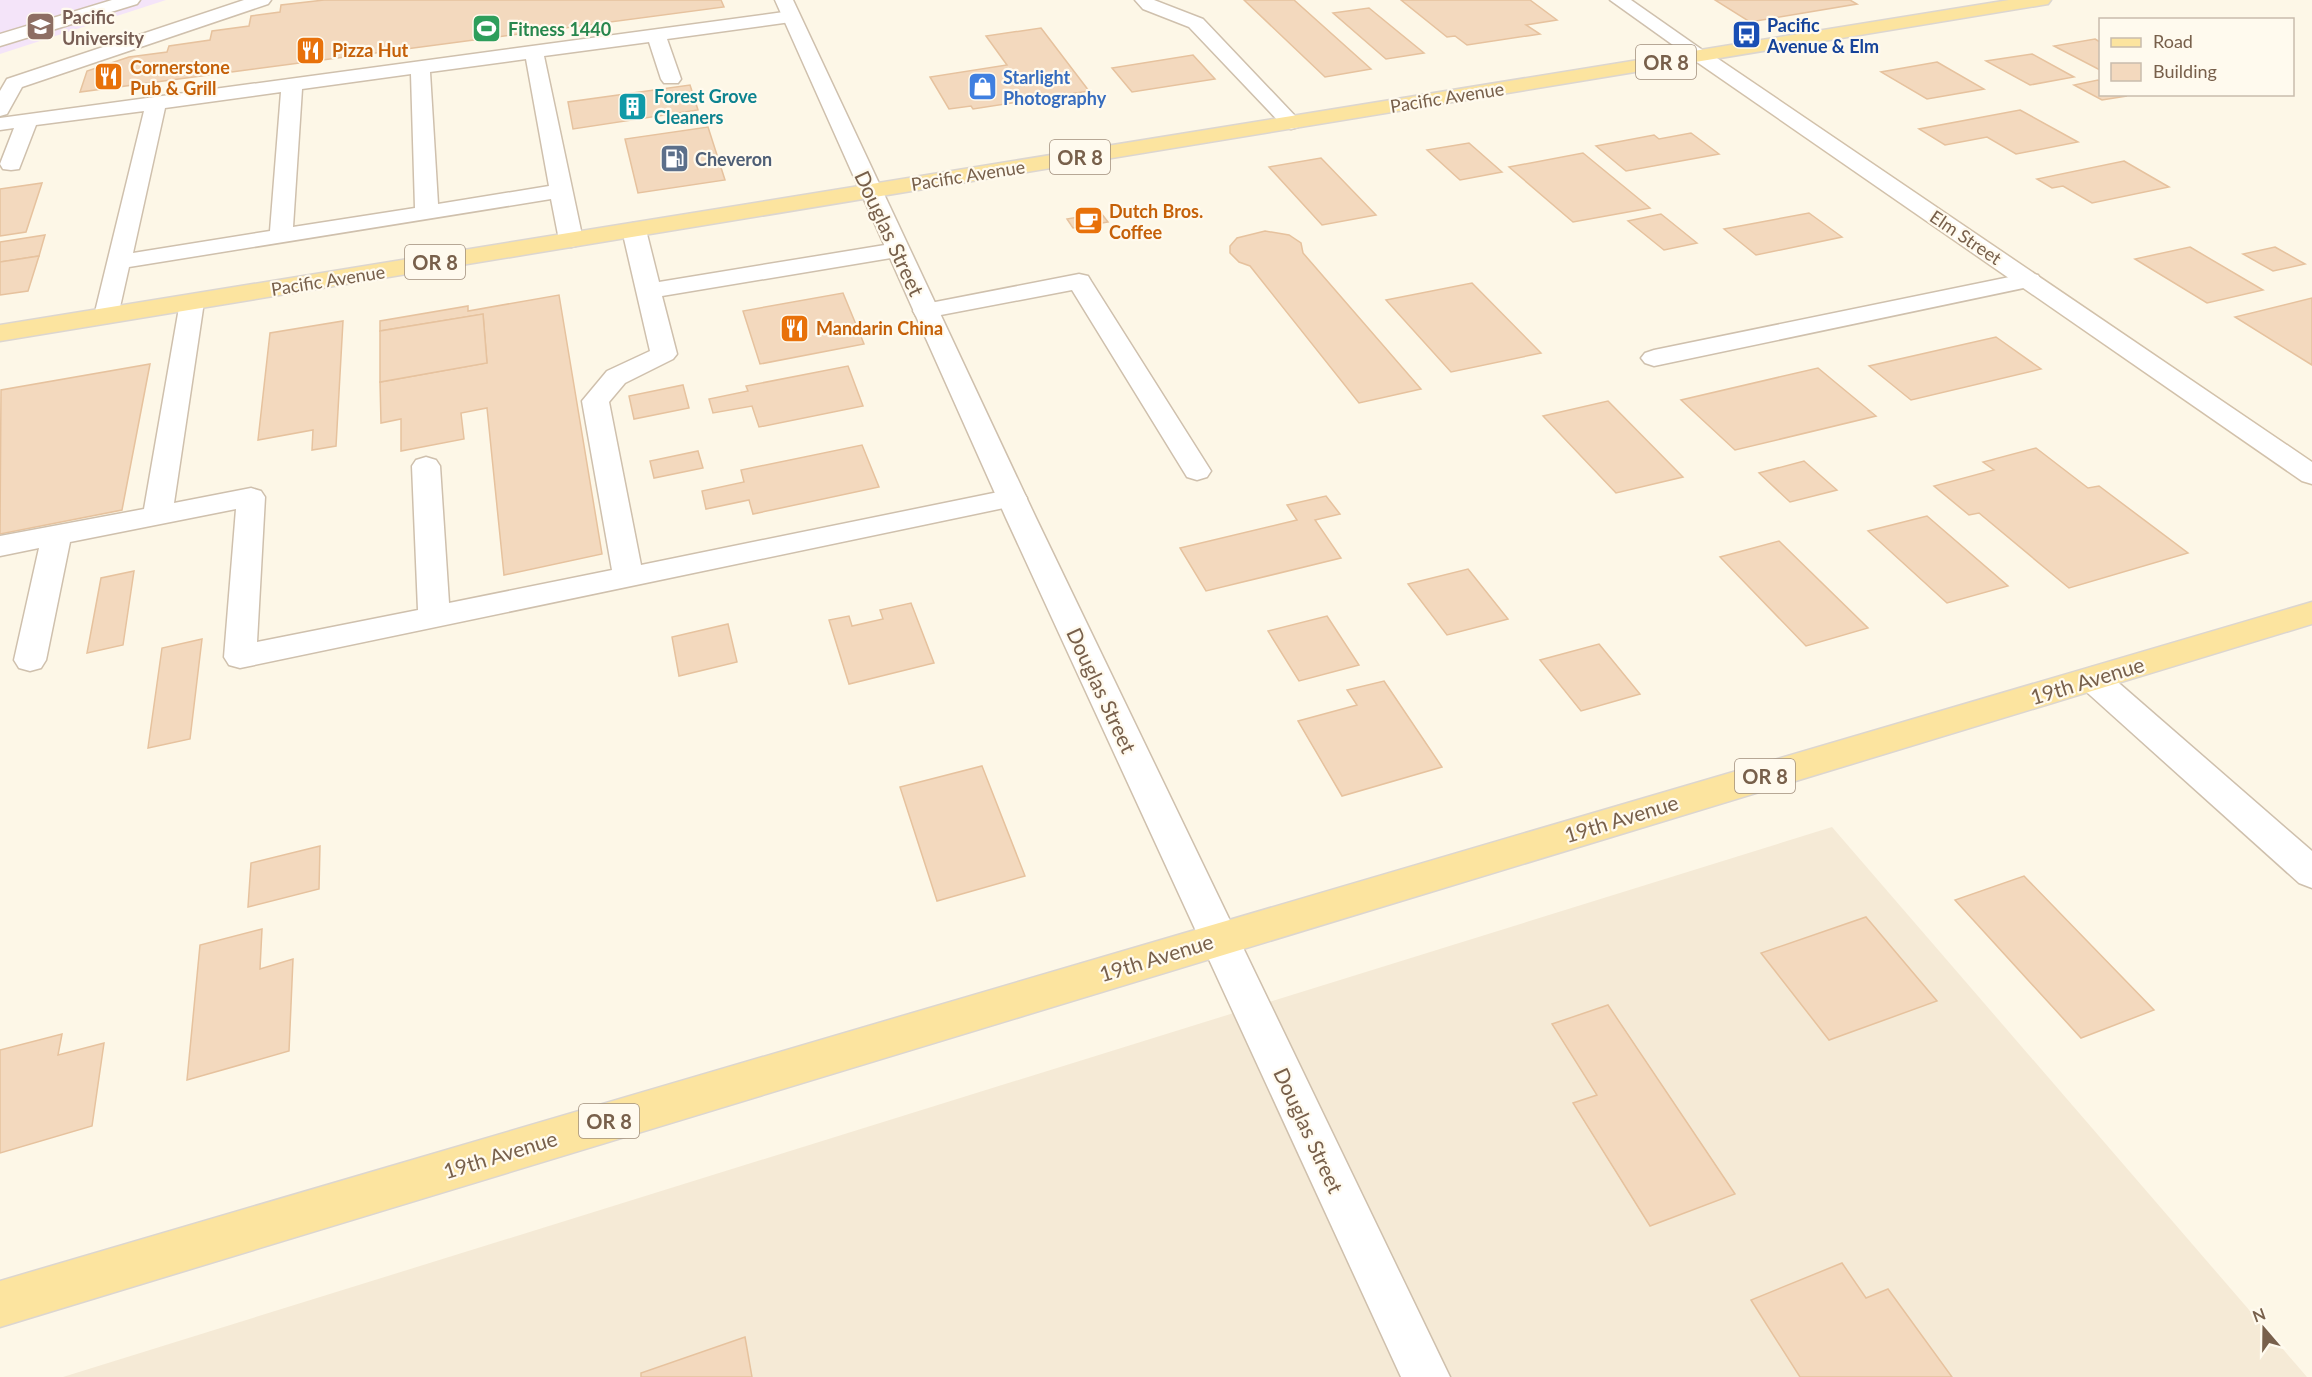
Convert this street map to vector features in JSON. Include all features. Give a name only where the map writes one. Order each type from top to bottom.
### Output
[{"type":"main road","name":"Pacific Avenue","points":[[0,333],[2042,0]]},
{"type":"main road","name":"19th Avenue","points":[[0,1304],[2312,613]]},
{"type":"street","points":[[61,21],[69,0]]},
{"type":"street","points":[[0,40],[131,0]]},
{"type":"street","points":[[0,110],[14,82],[262,0]]},
{"type":"street","points":[[1144,0],[1149,5],[1196,22],[1291,123]]},
{"type":"street","name":"Elm Street","points":[[1618,0],[2312,475]]},
{"type":"street","points":[[0,124],[656,35],[788,8]]},
{"type":"street","name":"Douglas Street","points":[[788,8],[925,311],[1218,939],[1426,1377]]},
{"type":"street","points":[[656,35],[671,79]]},
{"type":"street","points":[[534,52],[572,240]]},
{"type":"street","points":[[420,67],[427,213]]},
{"type":"street","points":[[281,236],[292,84]]},
{"type":"street","points":[[106,316],[156,103]]},
{"type":"street","points":[[11,164],[27,121]]},
{"type":"street","points":[[119,262],[561,191]]},
{"type":"street","points":[[628,577],[595,401],[616,377],[664,354],[634,230]]},
{"type":"street","points":[[649,291],[897,250]]},
{"type":"street","points":[[1654,358],[2030,280]]},
{"type":"street","points":[[925,311],[1079,281],[1197,471]]},
{"type":"street","points":[[158,515],[192,302]]},
{"type":"street","points":[[426,466],[434,617]]},
{"type":"street","points":[[0,546],[251,497],[240,657],[1013,498]]},
{"type":"street","points":[[30,660],[57,535]]},
{"type":"street","points":[[2092,679],[2312,873]]},
{"type":"shaded area","name":"Pacific University","points":[[0,0],[166,0],[0,54]]},
{"type":"shaded area","points":[[1832,827],[2307,1377],[63,1377]]},
{"type":"building","points":[[324,0],[721,0],[724,7],[80,92],[87,71],[129,57],[167,52],[169,46],[210,40],[212,31],[249,26],[251,16],[280,12],[281,5]]},
{"type":"building","points":[[1244,0],[1294,0],[1371,69],[1325,77]]},
{"type":"building","points":[[1401,0],[1530,0],[1557,20],[1526,25],[1540,34],[1467,45],[1455,36],[1447,37]]},
{"type":"building","points":[[1715,0],[1850,0],[1857,4],[1750,22]]},
{"type":"building","points":[[1369,8],[1424,53],[1386,59],[1333,13]]},
{"type":"building","points":[[1041,28],[1089,91],[973,109],[971,106],[949,109],[930,77],[1007,65],[986,36]]},
{"type":"building","points":[[2095,39],[2099,41],[2099,69],[2054,46]]},
{"type":"building","points":[[2032,54],[2074,77],[2030,85],[1986,61]]},
{"type":"building","points":[[1193,55],[1215,79],[1132,92],[1112,68]]},
{"type":"building","points":[[1937,62],[1984,89],[1927,99],[1881,72]]},
{"type":"building","points":[[2098,80],[2099,96],[2127,96],[2102,100],[2074,85]]},
{"type":"building","name":"Forest Grove Cleaners","points":[[690,85],[698,110],[573,129],[568,102]]},
{"type":"building","points":[[2020,110],[2078,142],[2016,154],[1987,137],[1945,145],[1919,129]]},
{"type":"building","name":"Cheveron","points":[[708,127],[725,180],[638,193],[625,139]]},
{"type":"building","points":[[1691,133],[1719,154],[1626,171],[1596,146],[1654,135],[1659,139]]},
{"type":"building","points":[[1469,143],[1502,172],[1460,180],[1427,150]]},
{"type":"building","points":[[1583,153],[1650,208],[1573,222],[1509,167]]},
{"type":"building","points":[[1321,158],[1376,215],[1322,225],[1269,167]]},
{"type":"building","points":[[2124,161],[2169,187],[2092,203],[2063,186],[2052,188],[2037,179]]},
{"type":"building","points":[[42,183],[26,232],[0,236],[0,189]]},
{"type":"building","name":"Dutch Bros. Coffee","points":[[1101,213],[1108,222],[1073,228],[1067,219]]},
{"type":"building","points":[[1809,213],[1842,237],[1756,255],[1724,229]]},
{"type":"building","points":[[1661,214],[1697,243],[1664,250],[1628,221]]},
{"type":"building","points":[[1265,231],[1289,235],[1301,243],[1303,253],[1421,389],[1359,403],[1250,266],[1239,262],[1230,253],[1230,246],[1237,238]]},
{"type":"building","points":[[45,235],[39,256],[0,262],[0,242]]},
{"type":"building","points":[[2190,247],[2263,290],[2207,303],[2135,259]]},
{"type":"building","points":[[2275,247],[2305,264],[2273,271],[2243,254]]},
{"type":"building","points":[[39,256],[28,291],[0,295],[0,262]]},
{"type":"building","points":[[1472,283],[1541,353],[1451,372],[1386,300]]},
{"type":"building","points":[[843,293],[864,344],[760,364],[743,311]]},
{"type":"building","points":[[559,295],[602,554],[504,575],[487,408],[461,413],[464,439],[401,451],[401,419],[381,423],[380,382],[487,363],[483,314],[380,331],[380,321],[468,306],[468,311]]},
{"type":"building","points":[[2312,298],[2312,365],[2235,317]]},
{"type":"building","points":[[483,314],[487,363],[380,382],[380,331]]},
{"type":"building","points":[[343,321],[336,446],[312,450],[313,430],[258,440],[270,333]]},
{"type":"building","points":[[1996,337],[2041,369],[1911,400],[1869,366]]},
{"type":"building","points":[[150,364],[122,510],[0,534],[1,390]]},
{"type":"building","points":[[848,366],[863,406],[759,427],[752,406],[713,413],[709,399],[748,391],[746,386]]},
{"type":"building","points":[[1818,368],[1876,416],[1735,450],[1681,400]]},
{"type":"building","points":[[683,385],[689,408],[634,419],[629,396]]},
{"type":"building","points":[[1608,401],[1683,477],[1616,493],[1543,416]]},
{"type":"building","points":[[862,445],[879,487],[753,514],[749,500],[706,509],[702,491],[744,482],[741,470]]},
{"type":"building","points":[[2036,448],[2088,488],[2099,486],[2188,553],[2069,588],[1979,513],[1969,515],[1934,486],[1994,470],[1983,462]]},
{"type":"building","points":[[698,451],[703,468],[654,478],[650,461]]},
{"type":"building","points":[[1804,461],[1837,490],[1790,502],[1759,473]]},
{"type":"building","points":[[1326,496],[1340,514],[1315,520],[1341,558],[1206,591],[1180,548],[1297,520],[1287,505]]},
{"type":"building","points":[[1927,516],[2008,586],[1947,603],[1868,531]]},
{"type":"building","points":[[1779,541],[1868,628],[1806,646],[1720,557]]},
{"type":"building","points":[[1468,569],[1508,619],[1447,635],[1408,584]]},
{"type":"building","points":[[134,571],[123,645],[87,653],[101,578]]},
{"type":"building","points":[[911,603],[934,663],[849,684],[829,620],[849,616],[852,626],[883,619],[880,610]]},
{"type":"building","points":[[1327,616],[1359,665],[1299,681],[1268,631]]},
{"type":"building","points":[[728,624],[737,662],[679,676],[672,637]]},
{"type":"building","points":[[202,639],[190,739],[148,748],[162,648]]},
{"type":"building","points":[[1599,644],[1640,694],[1581,711],[1540,660]]},
{"type":"building","points":[[1384,681],[1442,767],[1342,796],[1298,721],[1357,705],[1347,690]]},
{"type":"building","points":[[982,766],[1025,876],[937,901],[900,787]]},
{"type":"building","points":[[320,846],[319,889],[248,907],[251,863]]},
{"type":"building","points":[[2024,876],[2154,1010],[2081,1038],[1955,900]]},
{"type":"building","points":[[1866,917],[1937,1001],[1829,1040],[1761,953]]},
{"type":"building","points":[[262,929],[260,969],[293,959],[289,1051],[187,1080],[200,945]]},
{"type":"building","points":[[1608,1005],[1735,1194],[1650,1226],[1573,1103],[1597,1095],[1552,1024]]},
{"type":"building","points":[[62,1034],[58,1055],[104,1043],[92,1126],[0,1153],[0,1050]]},
{"type":"building","points":[[1842,1263],[1866,1298],[1888,1289],[1952,1377],[1800,1377],[1751,1300]]},
{"type":"building","points":[[745,1337],[752,1377],[641,1377],[641,1373]]},
{"type":"place","name":"Pacific University","points":[[41,27]]},
{"type":"place","name":"Fitness 1440","points":[[487,29]]},
{"type":"place","name":"Pacific Avenue & Elm","points":[[1746,35]]},
{"type":"place","name":"Pizza Hut","points":[[311,50]]},
{"type":"place","name":"Cornerstone Pub & Grill","points":[[109,77]]},
{"type":"place","name":"Starlight Photography","points":[[982,87]]},
{"type":"place","name":"Forest Grove Cleaners","points":[[633,106]]},
{"type":"place","name":"Cheveron","points":[[674,159]]},
{"type":"place","name":"Dutch Bros. Coffee","points":[[1088,221]]},
{"type":"place","name":"Mandarin China","points":[[795,328]]}]
